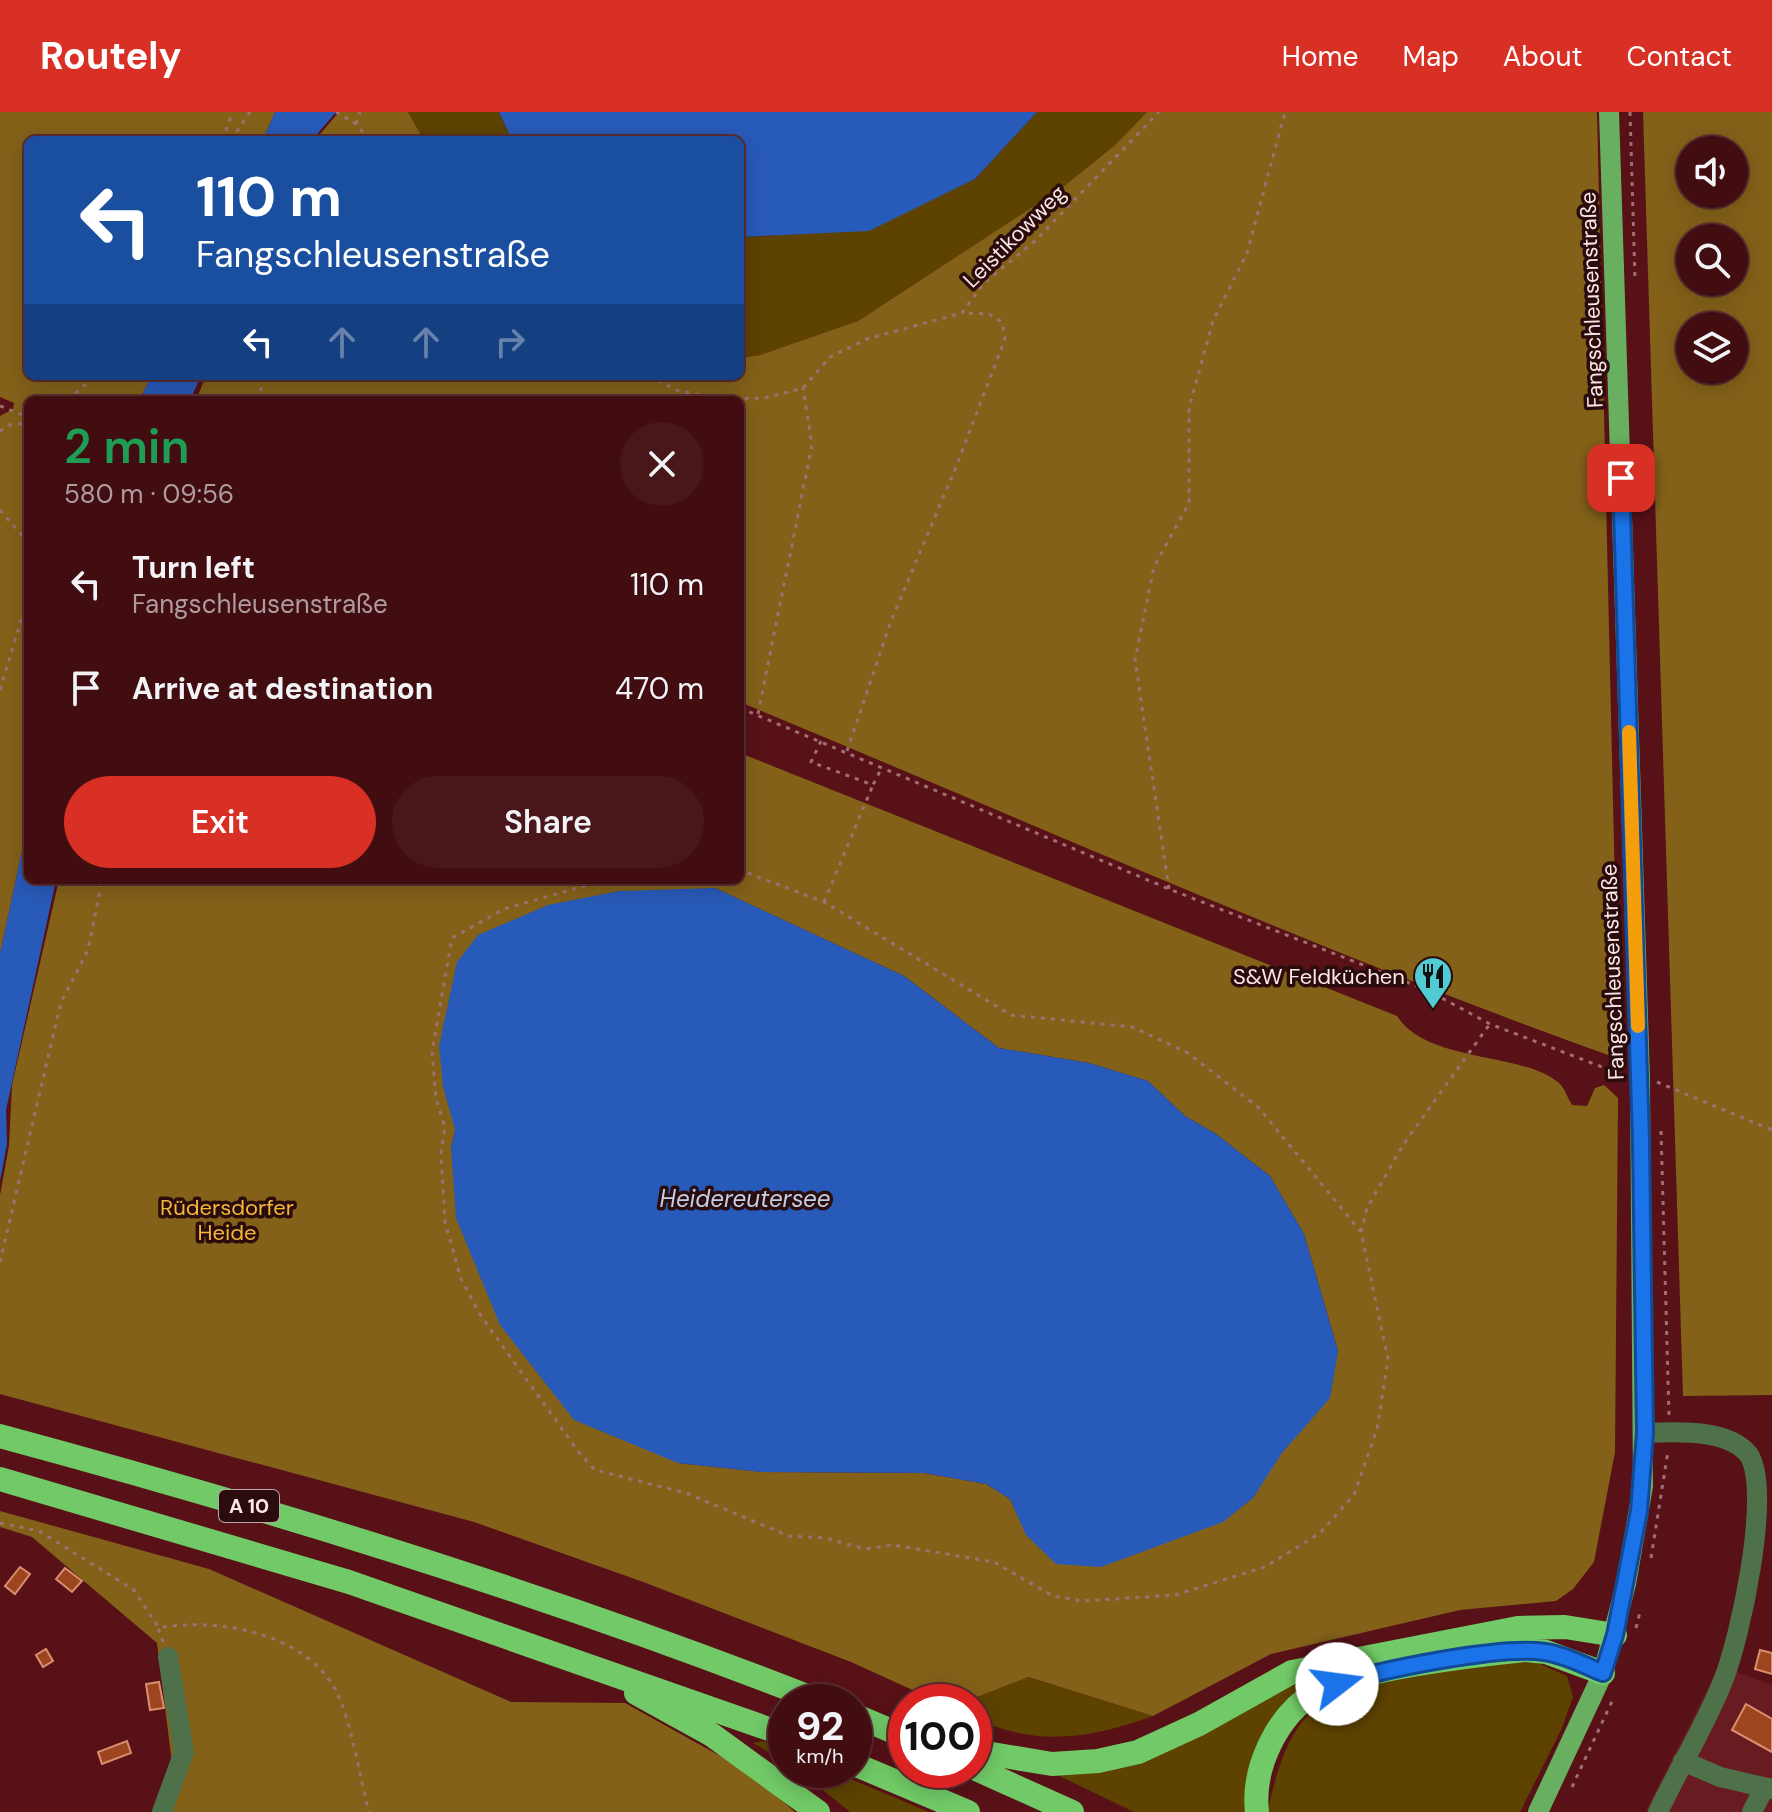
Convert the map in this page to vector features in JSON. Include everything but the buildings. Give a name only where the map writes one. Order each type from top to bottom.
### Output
[{"type":"highway","name":"A 10","points":[[0,1436],[408,1554],[669,1641],[777,1684]]},
{"type":"highway","name":"A 10","points":[[0,1479],[349,1582],[768,1729]]},
{"type":"highway","points":[[992,1754],[1052,1764],[1098,1761],[1138,1752],[1199,1724],[1248,1693],[1292,1672],[1518,1628],[1565,1627],[1615,1635]]},
{"type":"highway","points":[[1257,1812],[1255,1788],[1277,1732],[1298,1705],[1318,1691],[1355,1678],[1525,1650],[1546,1652],[1603,1673]]},
{"type":"highway","points":[[574,1659],[712,1735],[818,1812]]},
{"type":"highway","points":[[872,1772],[968,1812]]},
{"type":"highway","points":[[992,1776],[1072,1812]]},
{"type":"main road","name":"Fangschleusenstraße","points":[[1538,1812],[1603,1673],[1615,1635],[1643,1486],[1640,1079],[1609,112]]},
{"type":"street","points":[[1645,1433],[1684,1433],[1728,1440],[1749,1455],[1759,1479],[1760,1517],[1750,1576],[1725,1677],[1658,1812]]},
{"type":"street","points":[[162,1812],[184,1752],[168,1657]]},
{"type":"street","points":[[1683,1761],[1720,1777],[1768,1788],[1752,1812]]},
{"type":"path","points":[[224,136],[233,112]]},
{"type":"path","points":[[234,136],[250,112]]},
{"type":"path","points":[[336,112],[356,124],[366,136]]},
{"type":"path","points":[[356,124],[360,112]]},
{"type":"path","name":"Leistikowweg","points":[[803,388],[830,357],[867,339],[962,313],[983,284],[1035,241],[1159,112]]},
{"type":"path","points":[[1169,889],[1135,660],[1154,567],[1189,503],[1189,408],[1213,321],[1247,253],[1285,112]]},
{"type":"path","points":[[847,751],[891,621],[956,467],[1005,339],[1002,322],[989,314],[962,313]]},
{"type":"path","points":[[72,396],[90,380]]},
{"type":"path","points":[[657,380],[676,390],[705,396]]},
{"type":"path","points":[[744,398],[765,398],[803,388],[812,445],[758,715]]},
{"type":"path","points":[[0,406],[24,415]]},
{"type":"path","points":[[0,431],[9,425],[24,423]]},
{"type":"path","points":[[0,510],[24,538]]},
{"type":"path","points":[[0,690],[24,610]]},
{"type":"path","points":[[744,710],[1169,889],[1427,990],[1490,1024],[1630,1078],[1659,1083],[1772,1130]]},
{"type":"path","points":[[821,740],[811,762],[873,785]]},
{"type":"path","points":[[824,902],[881,769]]},
{"type":"path","points":[[744,872],[824,902],[1011,1015],[1132,1027],[1188,1053],[1259,1108],[1361,1232]]},
{"type":"path","points":[[0,1262],[61,1002],[88,950],[101,884]]},
{"type":"path","points":[[591,884],[504,909],[452,938],[432,1052],[436,1099],[445,1127],[441,1154],[445,1222],[461,1279],[481,1316],[531,1388],[595,1470],[686,1493],[789,1536],[825,1538],[865,1549],[893,1545],[994,1562],[1053,1596],[1083,1601],[1175,1595],[1265,1567],[1320,1533],[1354,1495],[1377,1429],[1388,1359],[1361,1232],[1367,1208],[1403,1145],[1490,1024]]},
{"type":"path","points":[[0,1523],[39,1531],[134,1590],[158,1628],[168,1657]]},
{"type":"path","points":[[158,1628],[185,1623],[228,1627],[271,1640],[312,1660],[337,1693],[369,1812]]},
{"type":"shaded area","points":[[408,112],[499,112],[510,136],[422,136]]},
{"type":"shaded area","points":[[1037,112],[1147,112],[1115,145],[1063,187],[858,321],[760,355],[744,357],[744,237],[771,236],[975,179]]},
{"type":"shaded area","points":[[1536,1662],[1567,1676],[1573,1697],[1562,1728],[1520,1812],[1267,1812],[1282,1759],[1294,1734],[1311,1712],[1329,1700],[1354,1690],[1418,1674]]},
{"type":"shaded area","points":[[1719,1666],[1772,1685],[1772,1812],[1645,1812]]},
{"type":"shaded area","points":[[1355,1669],[1291,1701],[1250,1812],[1134,1812],[1047,1770],[1102,1767],[1293,1683]]},
{"type":"shaded area","points":[[1027,1677],[1153,1716],[1085,1734],[1041,1736],[1019,1733],[992,1725],[992,1691]]},
{"type":"shaded area","points":[[753,1743],[768,1743],[768,1752]]},
{"type":"shaded area","points":[[820,1788],[872,1788],[929,1812],[850,1812]]},
{"type":"green space","points":[[0,112],[275,112],[265,136],[24,136],[24,380],[149,380],[142,396],[24,396],[24,842],[0,954],[0,416],[13,409],[14,403],[0,397]]},
{"type":"green space","points":[[339,112],[408,112],[422,136],[318,136]]},
{"type":"green space","points":[[1147,112],[1597,112],[1619,1059],[1397,976],[744,704],[744,396],[198,396],[204,380],[744,380],[744,357],[760,355],[858,321],[1063,187],[1115,145]]},
{"type":"green space","points":[[1643,112],[1772,112],[1772,1395],[1683,1396]]},
{"type":"green space","name":"Rüdersdorfer Heide","points":[[744,755],[1397,1016],[1411,1031],[1430,1042],[1544,1074],[1560,1084],[1572,1105],[1587,1106],[1595,1088],[1604,1085],[1618,1098],[1615,1452],[1594,1562],[1573,1589],[1556,1601],[1460,1610],[1271,1654],[1153,1716],[1028,1677],[992,1691],[992,1684],[899,1684],[851,1662],[646,1583],[474,1522],[0,1394],[0,1195],[9,1146],[12,1085],[58,884],[744,884]],"holes":[[[715,888],[904,976],[999,1048],[1089,1063],[1148,1081],[1185,1116],[1216,1134],[1270,1176],[1304,1234],[1338,1351],[1253,1498],[1027,1535],[1010,1499],[986,1484],[924,1473],[762,1472],[678,1463],[451,1148],[455,1130]]]},
{"type":"green space","points":[[0,1511],[209,1569],[511,1702],[625,1703],[747,1771],[795,1812],[153,1812],[172,1763],[157,1643],[32,1537],[0,1527]]},
{"type":"water","points":[[275,112],[336,112],[315,136],[265,136]]},
{"type":"water","points":[[499,112],[1037,112],[975,179],[869,231],[744,237],[744,136],[510,136]]},
{"type":"water","points":[[149,380],[199,380],[192,396],[142,396]]},
{"type":"water","points":[[24,842],[24,884],[55,884],[6,1110],[7,1144],[0,1181],[0,954]]},
{"type":"water","name":"Heidereutersee","points":[[715,888],[904,976],[999,1048],[1089,1063],[1148,1081],[1185,1116],[1216,1134],[1270,1176],[1304,1234],[1338,1351],[1330,1398],[1282,1453],[1253,1498],[1223,1522],[1101,1567],[1056,1564],[1026,1535],[1010,1499],[986,1484],[924,1473],[761,1472],[678,1463],[574,1420],[500,1325],[456,1218],[451,1148],[455,1130],[443,1086],[439,1046],[457,962],[478,935],[548,905],[619,891]]},
{"type":"slow traffic","points":[[1629,732],[1638,1026]]},
{"type":"place","name":"S&W Feldküchen","points":[[1433,1010]]},
{"type":"route","points":[[1337,1684],[1463,1658],[1525,1650],[1546,1652],[1603,1673],[1615,1635],[1643,1486],[1645,1433],[1640,1079],[1621,478]]}]
